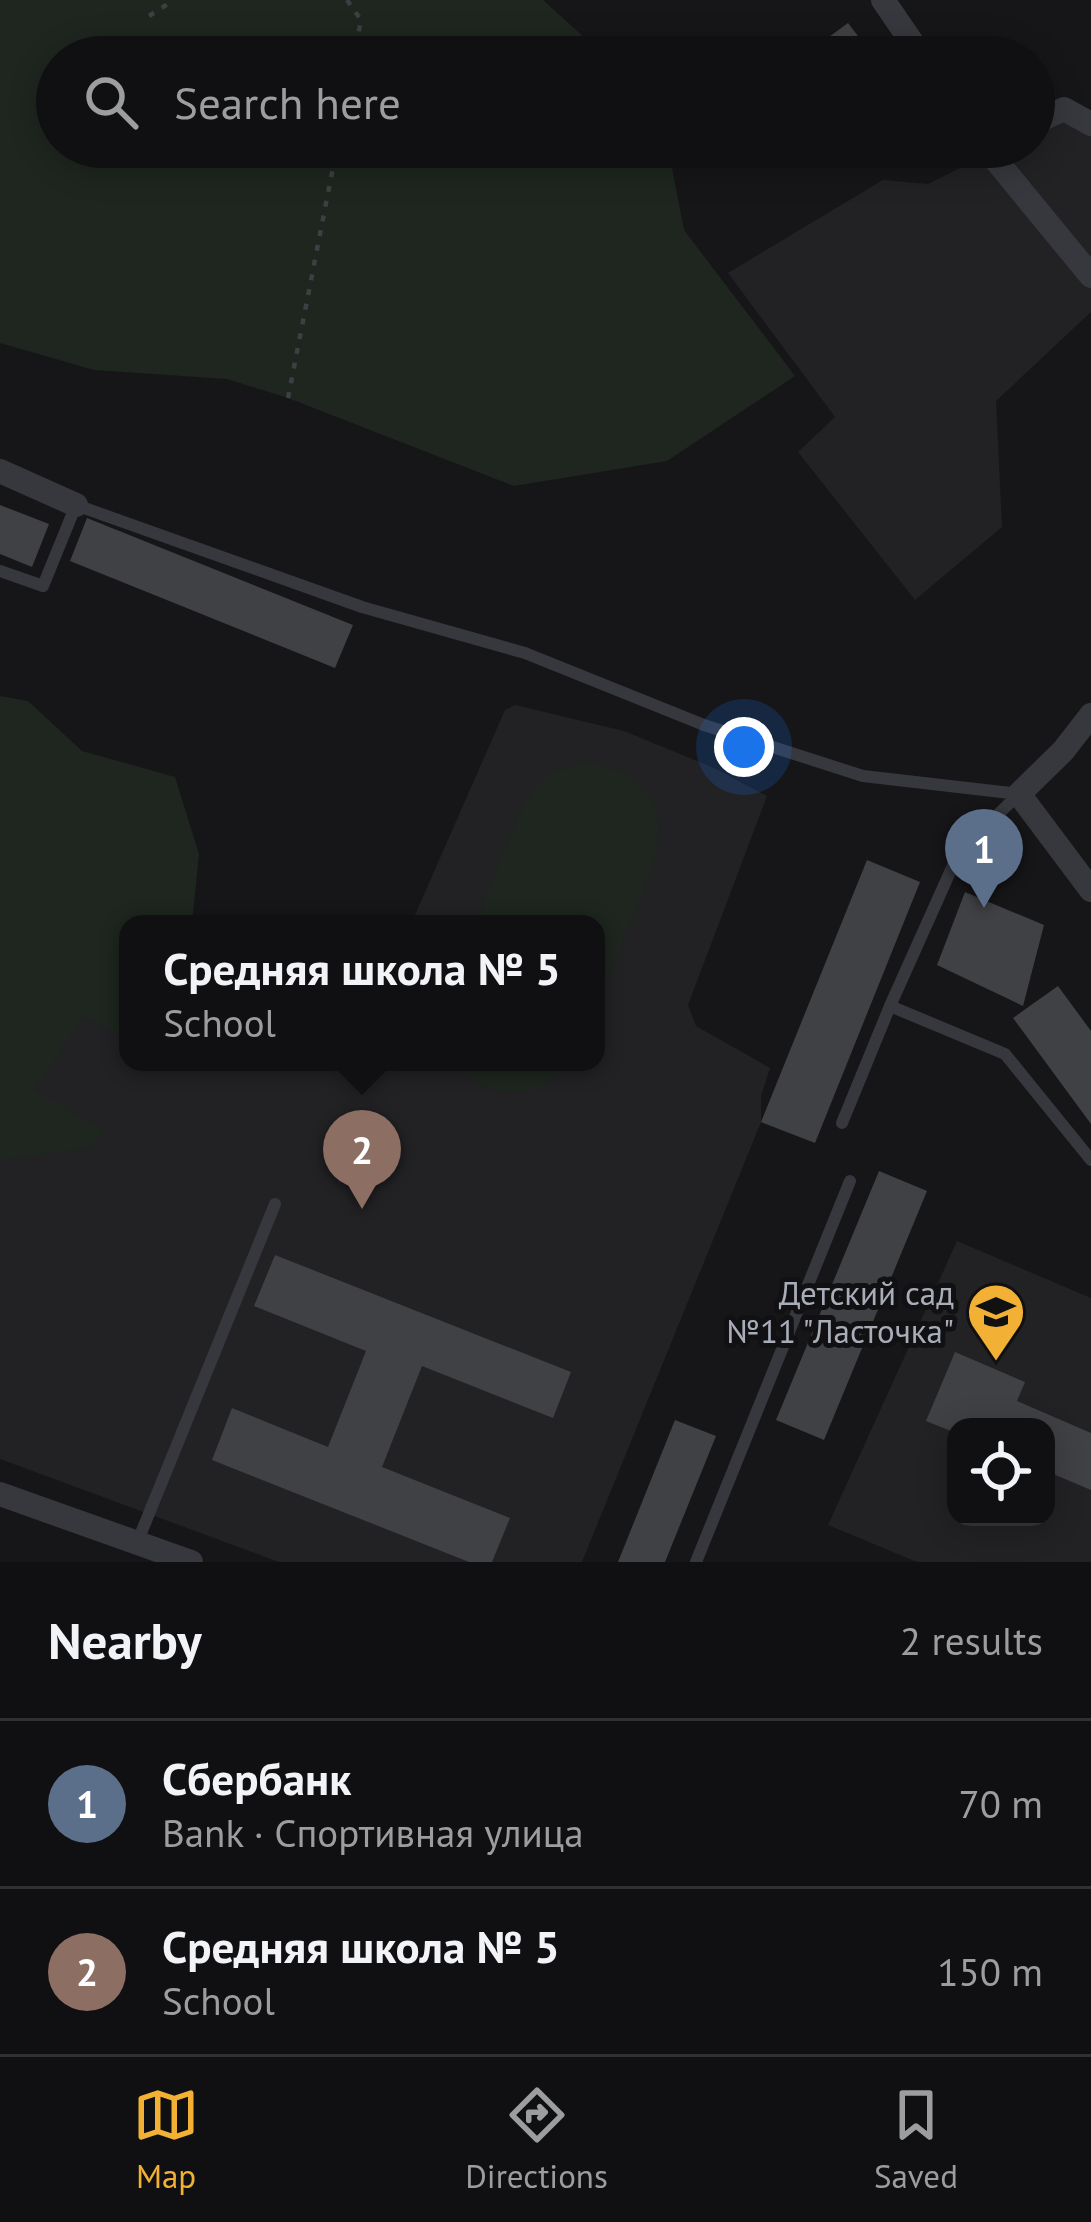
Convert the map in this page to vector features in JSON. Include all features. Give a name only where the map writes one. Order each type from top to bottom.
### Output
[{"type":"street","points":[[883,0],[908,36]]},
{"type":"street","points":[[1055,113],[1064,109],[1091,124]]},
{"type":"street","points":[[1002,168],[1091,276]]},
{"type":"street","points":[[0,471],[76,505]]},
{"type":"street","points":[[1091,715],[1019,794],[1091,890]]},
{"type":"street","points":[[0,1494],[191,1562]]},
{"type":"lane","points":[[0,571],[43,586],[76,505],[362,607],[525,652],[704,725],[863,776],[1019,794]]},
{"type":"lane","points":[[842,1123],[959,852],[1019,794]]},
{"type":"lane","points":[[890,1006],[1005,1054],[1091,1160]]},
{"type":"lane","points":[[695,1562],[850,1181]]},
{"type":"lane","points":[[137,1543],[275,1204]]},
{"type":"path","points":[[149,16],[174,0]]},
{"type":"path","points":[[346,0],[361,20],[358,36]]},
{"type":"path","points":[[288,398],[333,168]]},
{"type":"shaded area","points":[[0,0],[543,0],[583,36],[36,36],[36,168],[672,168],[684,230],[795,376],[667,461],[514,486],[227,379],[94,370],[0,343]]},
{"type":"shaded area","points":[[1060,117],[1091,129],[1091,312],[996,401],[1002,527],[915,600],[798,452],[835,417],[728,273],[883,180],[928,184],[960,168],[1055,168],[1055,120]]},
{"type":"shaded area","points":[[0,696],[28,701],[82,751],[175,777],[199,854],[193,915],[119,915],[119,1033],[83,1017],[34,1090],[105,1131],[90,1148],[0,1160]]},
{"type":"shaded area","points":[[515,705],[624,731],[767,796],[688,1005],[696,1026],[770,1068],[761,1096],[761,1122],[582,1562],[279,1562],[0,1459],[0,1018],[119,976],[119,1071],[605,1071],[605,915],[415,915],[505,710]]},
{"type":"shaded area","points":[[589,763],[621,773],[642,786],[654,803],[659,823],[651,868],[605,984],[605,915],[479,915],[529,797],[562,770]]},
{"type":"shaded area","points":[[464,1071],[562,1071],[545,1084],[513,1092],[497,1090]]},
{"type":"shaded area","name":"Детский сад №11 \"Ласточка\"","points":[[957,1241],[1091,1298],[1091,1562],[917,1562],[828,1525]]},
{"type":"building","points":[[848,23],[858,36],[830,36]]},
{"type":"building","points":[[0,505],[49,524],[32,567],[0,554]]},
{"type":"building","points":[[87,518],[353,625],[335,668],[70,561]]},
{"type":"building","points":[[867,860],[920,882],[815,1143],[761,1122]]},
{"type":"building","points":[[965,892],[1044,925],[1023,1006],[937,965]]},
{"type":"building","points":[[1058,986],[1091,1031],[1091,1124],[1013,1018]]},
{"type":"building","points":[[879,1171],[927,1191],[824,1440],[776,1420]]},
{"type":"building","points":[[275,1255],[571,1372],[553,1418],[422,1366],[382,1467],[510,1518],[492,1562],[469,1562],[212,1460],[232,1408],[328,1447],[366,1351],[254,1306]]},
{"type":"building","points":[[955,1352],[1025,1382],[1017,1401],[1091,1433],[1091,1490],[1055,1475],[1055,1418],[947,1418],[947,1429],[926,1421]]},
{"type":"building","points":[[675,1420],[716,1436],[665,1562],[618,1562]]},
{"type":"place","name":"Сбербанк","points":[[984,908]]},
{"type":"place","name":"Средняя школа № 5","points":[[362,1209]]},
{"type":"place","name":"Детский сад №11 \"Ласточка\"","points":[[996,1363]]}]
